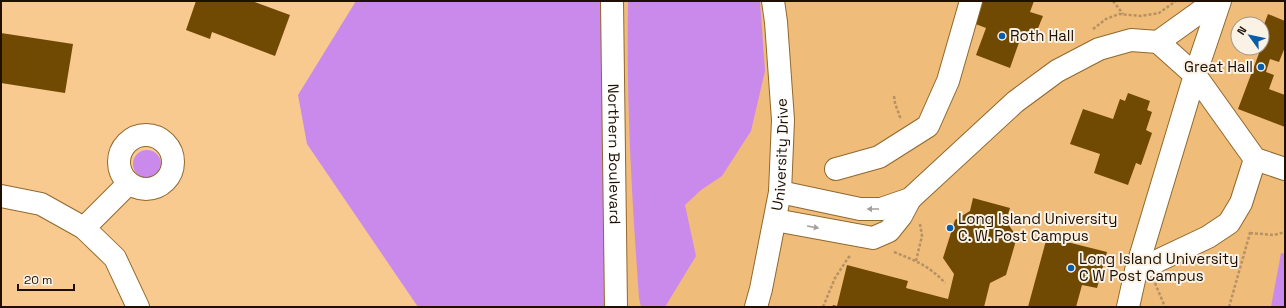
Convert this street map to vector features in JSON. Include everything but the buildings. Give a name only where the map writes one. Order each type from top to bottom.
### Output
[{"type":"street","name":"Northern Boulevard","points":[[612,1],[616,307]]},
{"type":"street","name":"University Drive","points":[[756,307],[780,192],[783,120],[776,22],[773,1]]},
{"type":"street","points":[[836,169],[879,157],[928,126],[948,81],[971,1]]},
{"type":"street","points":[[1158,42],[1215,1]]},
{"type":"street","points":[[1128,307],[1142,268],[1195,75],[1220,1]]},
{"type":"street","points":[[775,220],[873,238],[889,231],[901,216],[910,199],[1015,102],[1057,71],[1099,49],[1131,40],[1158,42],[1195,75],[1256,159],[1285,169]]},
{"type":"street","points":[[1142,268],[1208,237],[1228,223],[1241,203],[1256,159]]},
{"type":"street","points":[[84,228],[129,183]]},
{"type":"street","points":[[780,192],[866,209],[881,209],[910,199]]},
{"type":"street","points":[[1,196],[41,204],[84,228],[115,258],[138,307]]},
{"type":"path","points":[[1114,1],[1123,14]]},
{"type":"path","points":[[894,96],[898,116],[910,137]]},
{"type":"path","points":[[1229,307],[1250,233],[1241,203]]},
{"type":"path","points":[[1250,233],[1274,235],[1285,232]]},
{"type":"path","points":[[888,250],[916,260],[936,272],[945,282]]},
{"type":"path","points":[[823,307],[835,278],[848,258],[853,254]]},
{"type":"path","points":[[1142,268],[1165,307]]},
{"type":"shaded area","points":[[356,1],[612,1],[616,307],[418,307],[307,144],[298,95]]},
{"type":"shaded area","name":"Long Island University C. W. Post Campus","points":[[612,1],[1285,1],[1285,307],[616,307]]},
{"type":"shaded area","points":[[628,1],[760,1],[765,71],[751,131],[722,176],[701,190],[685,205],[696,256],[665,307],[641,307],[639,298],[630,150]]},
{"type":"shaded area","points":[[147,150],[157,154],[161,164],[157,174],[147,178],[137,174],[133,164],[137,154]]},
{"type":"shaded area","points":[[1281,253],[1285,254],[1285,307],[1271,307]]},
{"type":"place","name":"Roth Hall","points":[[1002,36]]},
{"type":"place","name":"Great Hall","points":[[1261,67]]},
{"type":"place","name":"Long Island University C. W. Post Campus","points":[[950,228]]},
{"type":"place","name":"Long Island University C W Post Campus","points":[[1071,268]]}]
